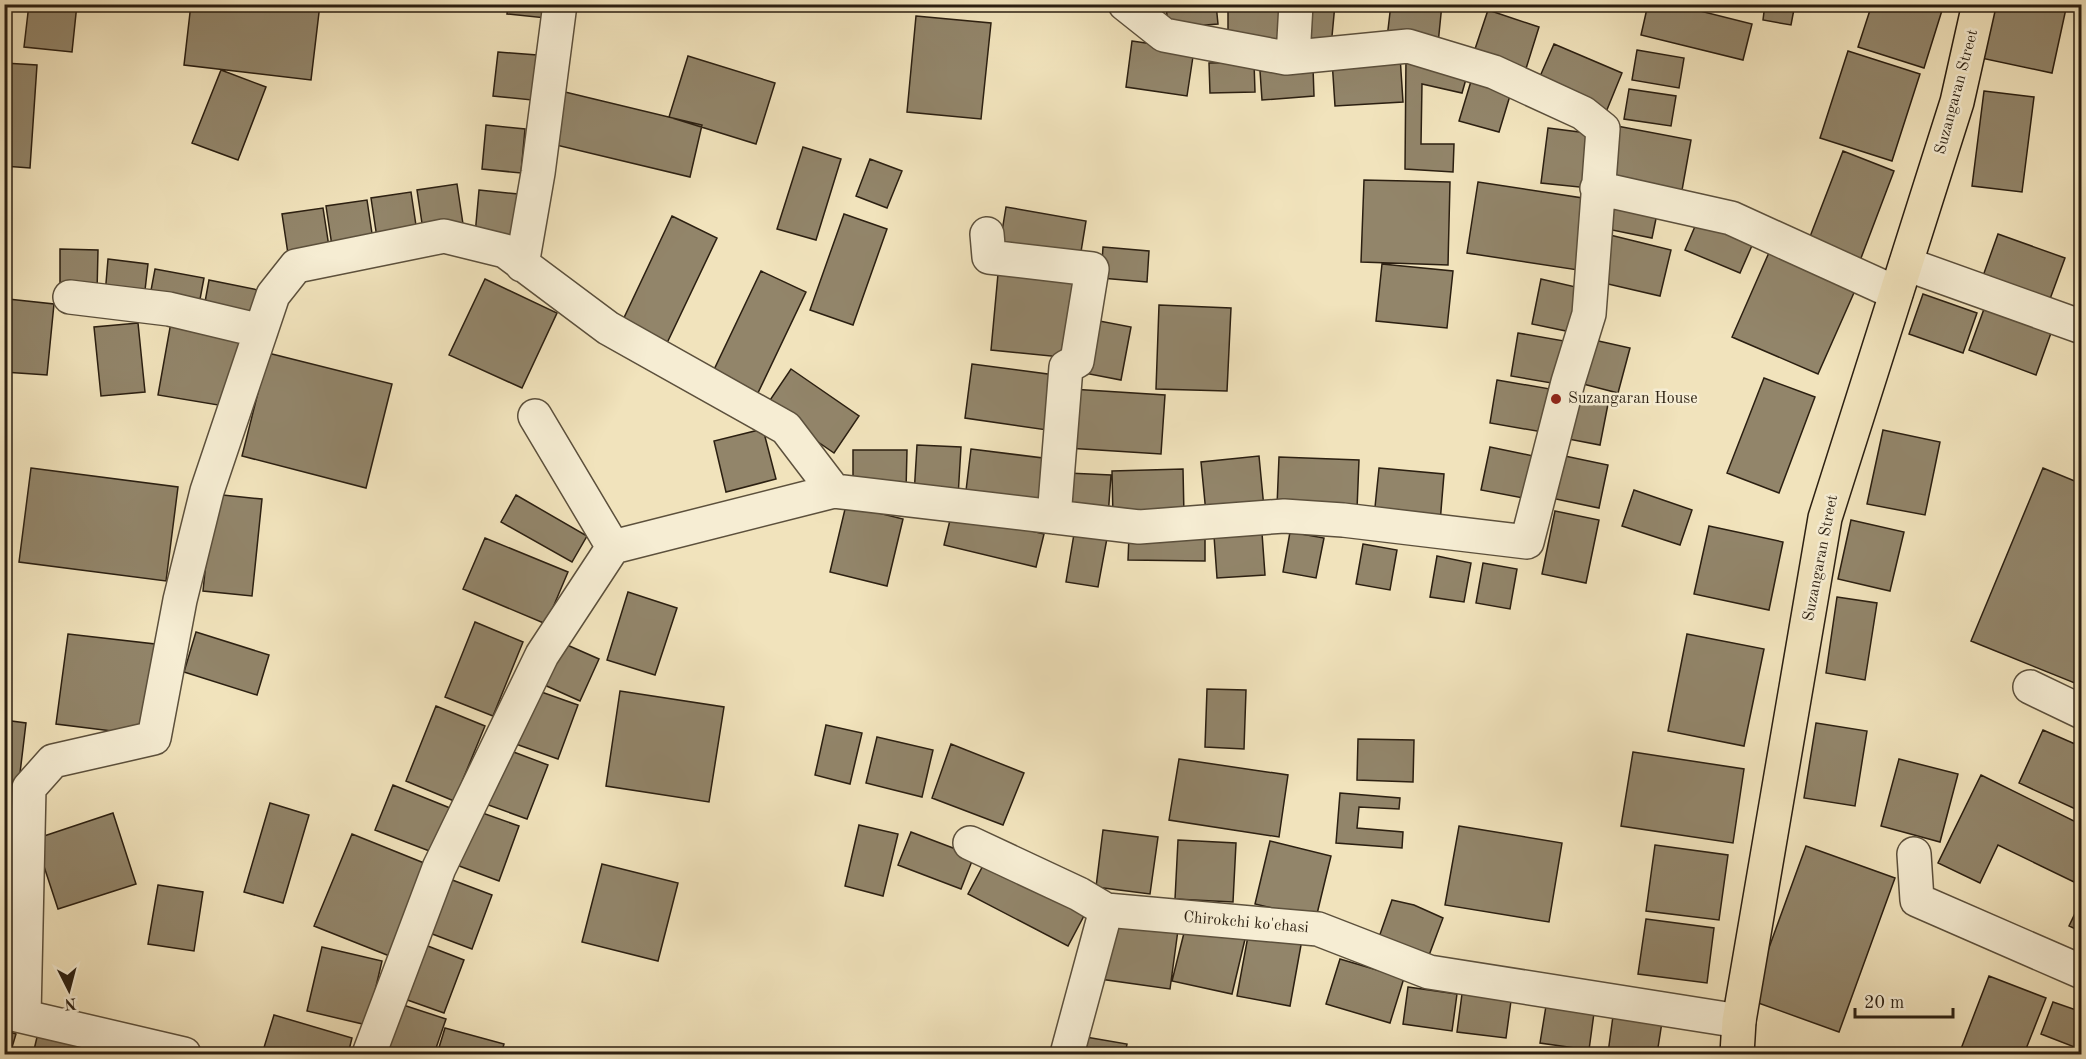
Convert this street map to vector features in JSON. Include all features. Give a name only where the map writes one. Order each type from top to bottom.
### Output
[{"type":"main road","name":"Suzangaran Street","points":[[1737,1054],[1739,1021],[1825,518],[1957,102],[1979,4]]},
{"type":"street","points":[[522,265],[539,162],[560,4]]},
{"type":"street","points":[[369,1054],[444,857],[542,655],[613,547],[834,491],[1139,527],[1284,516],[1343,520],[1527,542],[1568,382],[1589,314],[1603,129],[1583,113],[1494,72],[1408,46],[1293,57],[1164,35],[1125,4]]},
{"type":"street","points":[[1293,57],[1296,4]]},
{"type":"street","points":[[1597,188],[1731,218],[1901,278],[2082,327]]},
{"type":"street","points":[[987,234],[989,257],[1092,269],[1077,360],[1066,367],[1054,517]]},
{"type":"street","points":[[184,1054],[14,1014],[29,789],[52,761],[154,738],[180,600],[205,502],[273,295],[296,266],[444,236],[505,251],[608,328],[786,428],[834,491]]},
{"type":"street","points":[[70,297],[169,309],[261,331]]},
{"type":"street","points":[[535,416],[613,547]]},
{"type":"street","points":[[2030,687],[2082,712]]},
{"type":"street","points":[[970,843],[1079,894],[1106,910],[1066,1054]]},
{"type":"street","points":[[1914,854],[1917,900],[2082,972]]},
{"type":"street","name":"Chirokchi ko'chasi","points":[[1106,910],[1318,929],[1429,972],[1739,1021]]},
{"type":"building","points":[[29,4],[77,4],[72,52],[24,47]]},
{"type":"building","points":[[191,4],[320,4],[311,80],[184,65]]},
{"type":"building","points":[[435,4],[474,4],[474,11],[435,7]]},
{"type":"building","points":[[508,4],[547,4],[546,18],[507,14]]},
{"type":"building","points":[[1166,4],[1216,4],[1218,24],[1168,28]]},
{"type":"building","points":[[1310,4],[1335,4],[1331,47],[1307,46]]},
{"type":"building","points":[[1391,4],[1442,4],[1438,44],[1387,38]]},
{"type":"building","points":[[1611,4],[1636,4],[1635,8]]},
{"type":"building","points":[[1648,4],[1702,4],[1700,11],[1752,24],[1743,60],[1641,35]]},
{"type":"building","points":[[1765,4],[1795,4],[1791,25],[1763,20]]},
{"type":"building","points":[[1818,4],[1852,4],[1852,10]]},
{"type":"building","points":[[1872,4],[1944,4],[1924,68],[1858,47]]},
{"type":"building","points":[[1993,4],[2067,4],[2052,73],[1981,58]]},
{"type":"building","points":[[1228,9],[1287,10],[1287,41],[1228,41]]},
{"type":"building","points":[[1488,10],[1539,27],[1524,75],[1472,58]]},
{"type":"building","points":[[916,16],[991,23],[981,119],[907,112]]},
{"type":"building","points":[[1132,41],[1194,50],[1187,96],[1126,87]]},
{"type":"building","points":[[1554,44],[1622,73],[1604,117],[1535,88]]},
{"type":"building","points":[[1637,50],[1684,58],[1679,88],[1632,80]]},
{"type":"building","points":[[1848,51],[1920,74],[1892,161],[1820,138]]},
{"type":"building","points":[[498,52],[537,55],[532,100],[493,96]]},
{"type":"building","points":[[688,56],[775,83],[756,144],[669,117]]},
{"type":"building","points":[[1400,56],[1403,102],[1335,106],[1332,60]]},
{"type":"building","points":[[1406,56],[1468,72],[1462,93],[1422,84],[1421,144],[1454,144],[1453,172],[1405,169]]},
{"type":"building","points":[[1254,62],[1255,92],[1210,93],[1209,63]]},
{"type":"building","points":[[4,63],[37,65],[30,168],[4,166]]},
{"type":"building","points":[[1313,67],[1314,96],[1262,100],[1260,71]]},
{"type":"building","points":[[221,70],[266,87],[238,160],[192,143]]},
{"type":"building","points":[[1472,78],[1512,89],[1499,132],[1459,121]]},
{"type":"building","points":[[1629,89],[1676,96],[1671,126],[1624,119]]},
{"type":"building","points":[[1984,91],[2034,97],[2022,192],[1972,186]]},
{"type":"building","points":[[565,92],[702,125],[690,177],[552,144]]},
{"type":"building","points":[[486,125],[525,129],[521,173],[482,169]]},
{"type":"building","points":[[1617,126],[1691,140],[1681,196],[1607,183]]},
{"type":"building","points":[[1548,128],[1595,134],[1589,188],[1541,183]]},
{"type":"building","points":[[803,147],[841,159],[816,240],[777,229]]},
{"type":"building","points":[[1843,151],[1894,171],[1858,266],[1806,247]]},
{"type":"building","points":[[870,159],[902,171],[887,208],[856,196]]},
{"type":"building","points":[[1364,180],[1450,182],[1448,265],[1361,262]]},
{"type":"building","points":[[1478,182],[1589,199],[1578,270],[1467,253]]},
{"type":"building","points":[[457,184],[463,224],[423,230],[417,190]]},
{"type":"building","points":[[479,190],[518,194],[514,239],[475,235]]},
{"type":"building","points":[[411,192],[417,232],[377,238],[371,198]]},
{"type":"building","points":[[1613,196],[1659,204],[1652,238],[1607,229]]},
{"type":"building","points":[[367,200],[373,240],[332,246],[326,206]]},
{"type":"building","points":[[1006,207],[1086,221],[1079,264],[999,250]]},
{"type":"building","points":[[323,208],[329,247],[288,254],[282,214]]},
{"type":"building","points":[[844,214],[887,229],[853,325],[810,310]]},
{"type":"building","points":[[672,216],[717,238],[667,343],[622,322]]},
{"type":"building","points":[[1699,217],[1754,241],[1740,273],[1685,250]]},
{"type":"building","points":[[1606,234],[1671,250],[1660,296],[1595,281]]},
{"type":"building","points":[[1998,234],[2065,258],[2050,299],[1983,276]]},
{"type":"building","points":[[1103,247],[1149,251],[1147,282],[1101,278]]},
{"type":"building","points":[[1771,248],[1857,286],[1818,374],[1732,337]]},
{"type":"building","points":[[60,249],[98,250],[97,293],[60,293]]},
{"type":"building","points":[[108,259],[148,264],[144,299],[105,295]]},
{"type":"building","points":[[1382,264],[1453,271],[1447,328],[1376,321]]},
{"type":"building","points":[[155,269],[204,278],[198,310],[149,301]]},
{"type":"building","points":[[761,271],[806,292],[756,397],[711,376]]},
{"type":"building","points":[[998,274],[1078,282],[1071,358],[991,350]]},
{"type":"building","points":[[485,279],[557,313],[522,388],[449,355]]},
{"type":"building","points":[[1541,279],[1580,288],[1571,332],[1532,324]]},
{"type":"building","points":[[209,280],[258,290],[252,322],[203,313]]},
{"type":"building","points":[[2082,287],[2082,309],[2074,307]]},
{"type":"building","points":[[1923,294],[1977,313],[1963,353],[1909,334]]},
{"type":"building","points":[[8,299],[54,304],[47,375],[4,372]]},
{"type":"building","points":[[1159,305],[1231,308],[1227,391],[1156,389]]},
{"type":"building","points":[[1984,309],[2051,333],[2036,375],[1969,350]]},
{"type":"building","points":[[1089,319],[1131,327],[1121,380],[1079,372]]},
{"type":"building","points":[[171,322],[242,334],[230,407],[158,395]]},
{"type":"building","points":[[138,323],[145,392],[101,396],[94,327]]},
{"type":"building","points":[[1518,333],[1570,342],[1563,385],[1511,376]]},
{"type":"building","points":[[1594,340],[1630,348],[1618,393],[1583,384]]},
{"type":"building","points":[[268,353],[392,384],[366,488],[242,456]]},
{"type":"building","points":[[972,364],[1055,375],[1047,430],[965,418]]},
{"type":"building","points":[[791,369],[859,416],[834,453],[766,406]]},
{"type":"building","points":[[1764,378],[1815,397],[1779,493],[1727,473]]},
{"type":"building","points":[[1497,380],[1556,390],[1548,433],[1490,423]]},
{"type":"building","points":[[1071,389],[1165,395],[1161,454],[1067,448]]},
{"type":"building","points":[[1573,391],[1609,399],[1600,445],[1563,438]]},
{"type":"building","points":[[763,429],[776,479],[726,492],[714,441]]},
{"type":"building","points":[[1883,430],[1940,442],[1925,515],[1867,504]]},
{"type":"building","points":[[917,445],[961,447],[958,497],[914,495]]},
{"type":"building","points":[[1490,447],[1538,457],[1529,499],[1481,490]]},
{"type":"building","points":[[971,449],[1051,459],[1046,508],[965,499]]},
{"type":"building","points":[[853,450],[907,450],[906,491],[853,490]]},
{"type":"building","points":[[1560,455],[1608,465],[1599,508],[1551,498]]},
{"type":"building","points":[[1259,456],[1264,508],[1206,513],[1201,462]]},
{"type":"building","points":[[1279,457],[1359,460],[1357,509],[1277,506]]},
{"type":"building","points":[[31,468],[178,487],[166,581],[19,562]]},
{"type":"building","points":[[1379,468],[1444,474],[1440,523],[1374,517]]},
{"type":"building","points":[[2043,468],[2082,484],[2082,686],[1971,641]]},
{"type":"building","points":[[1183,469],[1184,516],[1113,518],[1112,471]]},
{"type":"building","points":[[1067,473],[1111,475],[1108,517],[1065,515]]},
{"type":"building","points":[[1634,490],[1692,510],[1680,545],[1622,526]]},
{"type":"building","points":[[213,494],[262,499],[252,596],[203,591]]},
{"type":"building","points":[[516,495],[587,536],[572,562],[501,522]]},
{"type":"building","points":[[846,505],[903,519],[887,586],[830,572]]},
{"type":"building","points":[[1555,511],[1599,520],[1586,583],[1542,574]]},
{"type":"building","points":[[952,512],[1044,534],[1036,567],[944,545]]},
{"type":"building","points":[[1851,520],[1904,532],[1890,591],[1838,579]]},
{"type":"building","points":[[1709,526],[1783,542],[1769,610],[1694,594]]},
{"type":"building","points":[[1075,528],[1108,533],[1098,587],[1066,582]]},
{"type":"building","points":[[1290,532],[1324,538],[1316,578],[1283,572]]},
{"type":"building","points":[[1262,533],[1265,575],[1217,578],[1214,536]]},
{"type":"building","points":[[1129,536],[1205,537],[1205,561],[1128,560]]},
{"type":"building","points":[[485,538],[568,572],[546,624],[463,589]]},
{"type":"building","points":[[1363,544],[1397,550],[1390,590],[1356,584]]},
{"type":"building","points":[[1437,556],[1471,563],[1464,602],[1430,597]]},
{"type":"building","points":[[1483,563],[1517,569],[1510,609],[1476,603]]},
{"type":"building","points":[[628,592],[677,608],[655,675],[607,660]]},
{"type":"building","points":[[1837,597],[1877,603],[1865,680],[1826,673]]},
{"type":"building","points":[[475,622],[523,642],[493,716],[445,697]]},
{"type":"building","points":[[196,632],[269,655],[257,695],[184,672]]},
{"type":"building","points":[[68,634],[155,644],[144,735],[56,724]]},
{"type":"building","points":[[1687,634],[1764,649],[1744,746],[1668,731]]},
{"type":"building","points":[[558,641],[599,659],[580,701],[540,683]]},
{"type":"building","points":[[533,689],[578,705],[558,759],[513,743]]},
{"type":"building","points":[[1207,689],[1246,690],[1244,749],[1205,747]]},
{"type":"building","points":[[620,691],[724,707],[709,802],[606,786]]},
{"type":"building","points":[[436,706],[485,726],[454,801],[406,781]]},
{"type":"building","points":[[4,720],[26,723],[9,865],[4,865]]},
{"type":"building","points":[[1816,723],[1867,731],[1855,806],[1804,798]]},
{"type":"building","points":[[826,725],[862,733],[850,784],[815,775]]},
{"type":"building","points":[[2043,730],[2082,747],[2082,812],[2019,783]]},
{"type":"building","points":[[877,737],[933,750],[922,797],[866,783]]},
{"type":"building","points":[[1358,739],[1414,740],[1413,782],[1357,780]]},
{"type":"building","points":[[951,744],[1024,773],[1003,825],[932,798]]},
{"type":"building","points":[[503,748],[548,765],[527,819],[483,803]]},
{"type":"building","points":[[1633,752],[1744,769],[1733,843],[1621,826]]},
{"type":"building","points":[[1179,759],[1288,775],[1279,837],[1169,820]]},
{"type":"building","points":[[1899,759],[1958,774],[1940,842],[1881,826]]},
{"type":"building","points":[[1981,775],[2082,825],[2082,867],[2074,882],[1998,845],[1980,883],[1938,863]]},
{"type":"building","points":[[393,785],[450,808],[432,852],[375,830]]},
{"type":"building","points":[[1340,793],[1400,798],[1399,809],[1359,807],[1357,828],[1403,832],[1402,848],[1336,843]]},
{"type":"building","points":[[270,803],[309,815],[283,903],[244,892]]},
{"type":"building","points":[[474,810],[519,826],[499,881],[454,864]]},
{"type":"building","points":[[113,813],[136,884],[58,909],[35,839]]},
{"type":"building","points":[[859,825],[898,834],[883,896],[845,886]]},
{"type":"building","points":[[1459,826],[1562,843],[1549,922],[1445,905]]},
{"type":"building","points":[[1103,830],[1158,837],[1150,894],[1096,887]]},
{"type":"building","points":[[911,832],[974,856],[961,889],[898,865]]},
{"type":"building","points":[[352,834],[429,865],[392,957],[314,926]]},
{"type":"building","points":[[1178,840],[1236,843],[1233,902],[1175,899]]},
{"type":"building","points":[[1270,841],[1331,856],[1316,918],[1255,904]]},
{"type":"building","points":[[1655,845],[1728,855],[1719,920],[1646,911]]},
{"type":"building","points":[[1806,846],[1895,878],[1839,1032],[1750,1000]]},
{"type":"building","points":[[986,860],[1086,912],[1068,946],[968,894]]},
{"type":"building","points":[[602,864],[678,883],[658,961],[582,942]]},
{"type":"building","points":[[447,878],[492,895],[472,949],[427,932]]},
{"type":"building","points":[[158,885],[203,892],[194,951],[148,944]]},
{"type":"building","points":[[2082,899],[2082,932],[2069,926]]},
{"type":"building","points":[[1392,900],[1414,905],[1443,918],[1428,958],[1378,940]]},
{"type":"building","points":[[1646,919],[1714,928],[1707,983],[1638,974]]},
{"type":"building","points":[[1108,920],[1178,930],[1170,989],[1100,979]]},
{"type":"building","points":[[1187,921],[1246,935],[1232,994],[1172,981]]},
{"type":"building","points":[[1250,925],[1303,934],[1290,1006],[1237,996]]},
{"type":"building","points":[[420,943],[464,960],[444,1013],[399,997]]},
{"type":"building","points":[[322,947],[382,961],[367,1025],[307,1011]]},
{"type":"building","points":[[4,956],[13,958],[4,997]]},
{"type":"building","points":[[1340,959],[1404,978],[1390,1023],[1326,1004]]},
{"type":"building","points":[[1989,976],[2046,998],[2024,1054],[1959,1054]]},
{"type":"building","points":[[1408,987],[1457,994],[1452,1031],[1403,1024]]},
{"type":"building","points":[[1462,994],[1511,1001],[1506,1038],[1457,1032]]},
{"type":"building","points":[[394,1002],[446,1019],[434,1054],[375,1054]]},
{"type":"building","points":[[2053,1002],[2082,1012],[2082,1050],[2041,1034]]},
{"type":"building","points":[[1546,1006],[1594,1013],[1589,1050],[1540,1043]]},
{"type":"building","points":[[274,1015],[352,1038],[348,1054],[262,1054]]},
{"type":"building","points":[[1613,1016],[1662,1022],[1657,1054],[1608,1053]]},
{"type":"building","points":[[445,1028],[504,1044],[501,1054],[437,1054]]},
{"type":"building","points":[[4,1030],[16,1034],[10,1054],[4,1054]]},
{"type":"building","points":[[38,1033],[106,1048],[104,1054],[33,1054]]},
{"type":"building","points":[[1080,1036],[1127,1044],[1125,1054],[1077,1054]]},
{"type":"building","points":[[1706,1048],[1707,1054],[1665,1054],[1665,1052]]},
{"type":"place","name":"Suzangaran House","points":[[1556,399]]}]
